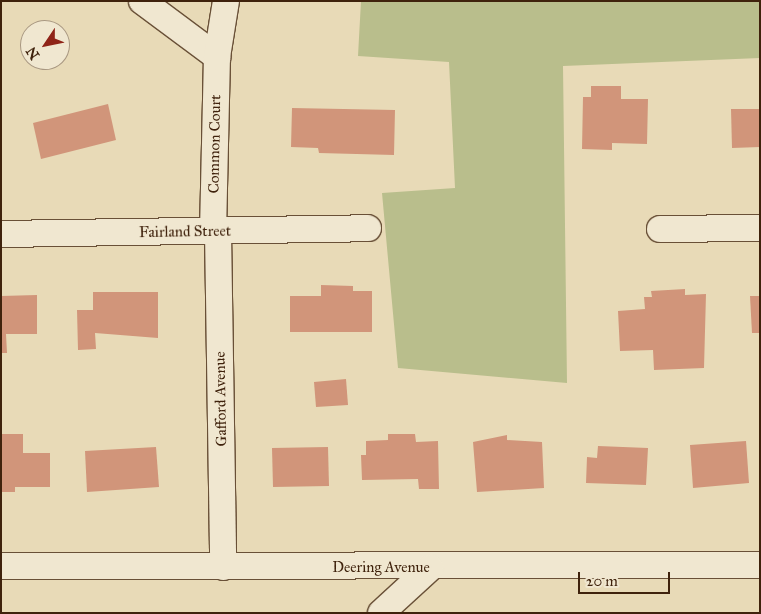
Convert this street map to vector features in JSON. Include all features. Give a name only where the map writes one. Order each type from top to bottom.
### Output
[{"type":"street","points":[[142,1],[218,57]]},
{"type":"street","name":"Common Court","points":[[216,232],[218,57],[226,1]]},
{"type":"street","name":"Fairland Street","points":[[1,234],[216,232],[368,228]]},
{"type":"street","points":[[660,229],[760,228]]},
{"type":"street","name":"Gafford Avenue","points":[[216,232],[224,567]]},
{"type":"street","name":"Deering Avenue","points":[[1,566],[430,568],[760,565]]},
{"type":"street","points":[[381,613],[430,568]]},
{"type":"green space","points":[[361,1],[760,1],[760,58],[563,66],[567,383],[398,368],[382,193],[455,188],[449,62],[358,56]]},
{"type":"building","points":[[591,86],[621,86],[621,99],[648,99],[647,144],[612,143],[612,150],[582,149],[583,97],[591,97]]},
{"type":"building","points":[[108,104],[116,140],[41,159],[33,123]]},
{"type":"building","points":[[292,108],[395,110],[394,155],[319,153],[318,148],[291,147]]},
{"type":"building","points":[[731,109],[760,109],[760,147],[732,148]]},
{"type":"building","points":[[321,285],[353,286],[353,291],[372,291],[372,332],[290,332],[290,296],[321,296]]},
{"type":"building","points":[[685,289],[685,295],[706,294],[704,368],[654,370],[653,350],[620,351],[618,311],[645,309],[644,297],[652,297],[651,291]]},
{"type":"building","points":[[93,292],[158,292],[158,338],[95,333],[96,349],[78,350],[77,310],[93,310]]},
{"type":"building","points":[[37,295],[37,334],[6,334],[7,353],[1,353],[1,296]]},
{"type":"building","points":[[750,296],[760,296],[760,333],[752,333]]},
{"type":"building","points":[[346,379],[348,405],[316,407],[314,382]]},
{"type":"building","points":[[1,434],[23,434],[23,453],[50,453],[50,487],[15,487],[15,492],[1,492]]},
{"type":"building","points":[[388,434],[415,434],[416,442],[438,441],[439,489],[419,489],[418,479],[362,480],[361,455],[366,455],[366,441],[388,440]]},
{"type":"building","points":[[507,435],[507,440],[542,442],[544,488],[477,492],[473,442]]},
{"type":"building","points":[[746,441],[749,483],[693,488],[690,445]]},
{"type":"building","points":[[598,446],[648,448],[646,485],[586,483],[587,457],[597,458]]},
{"type":"building","points":[[156,447],[159,487],[87,492],[85,451]]},
{"type":"building","points":[[328,447],[329,486],[273,487],[272,448]]}]
